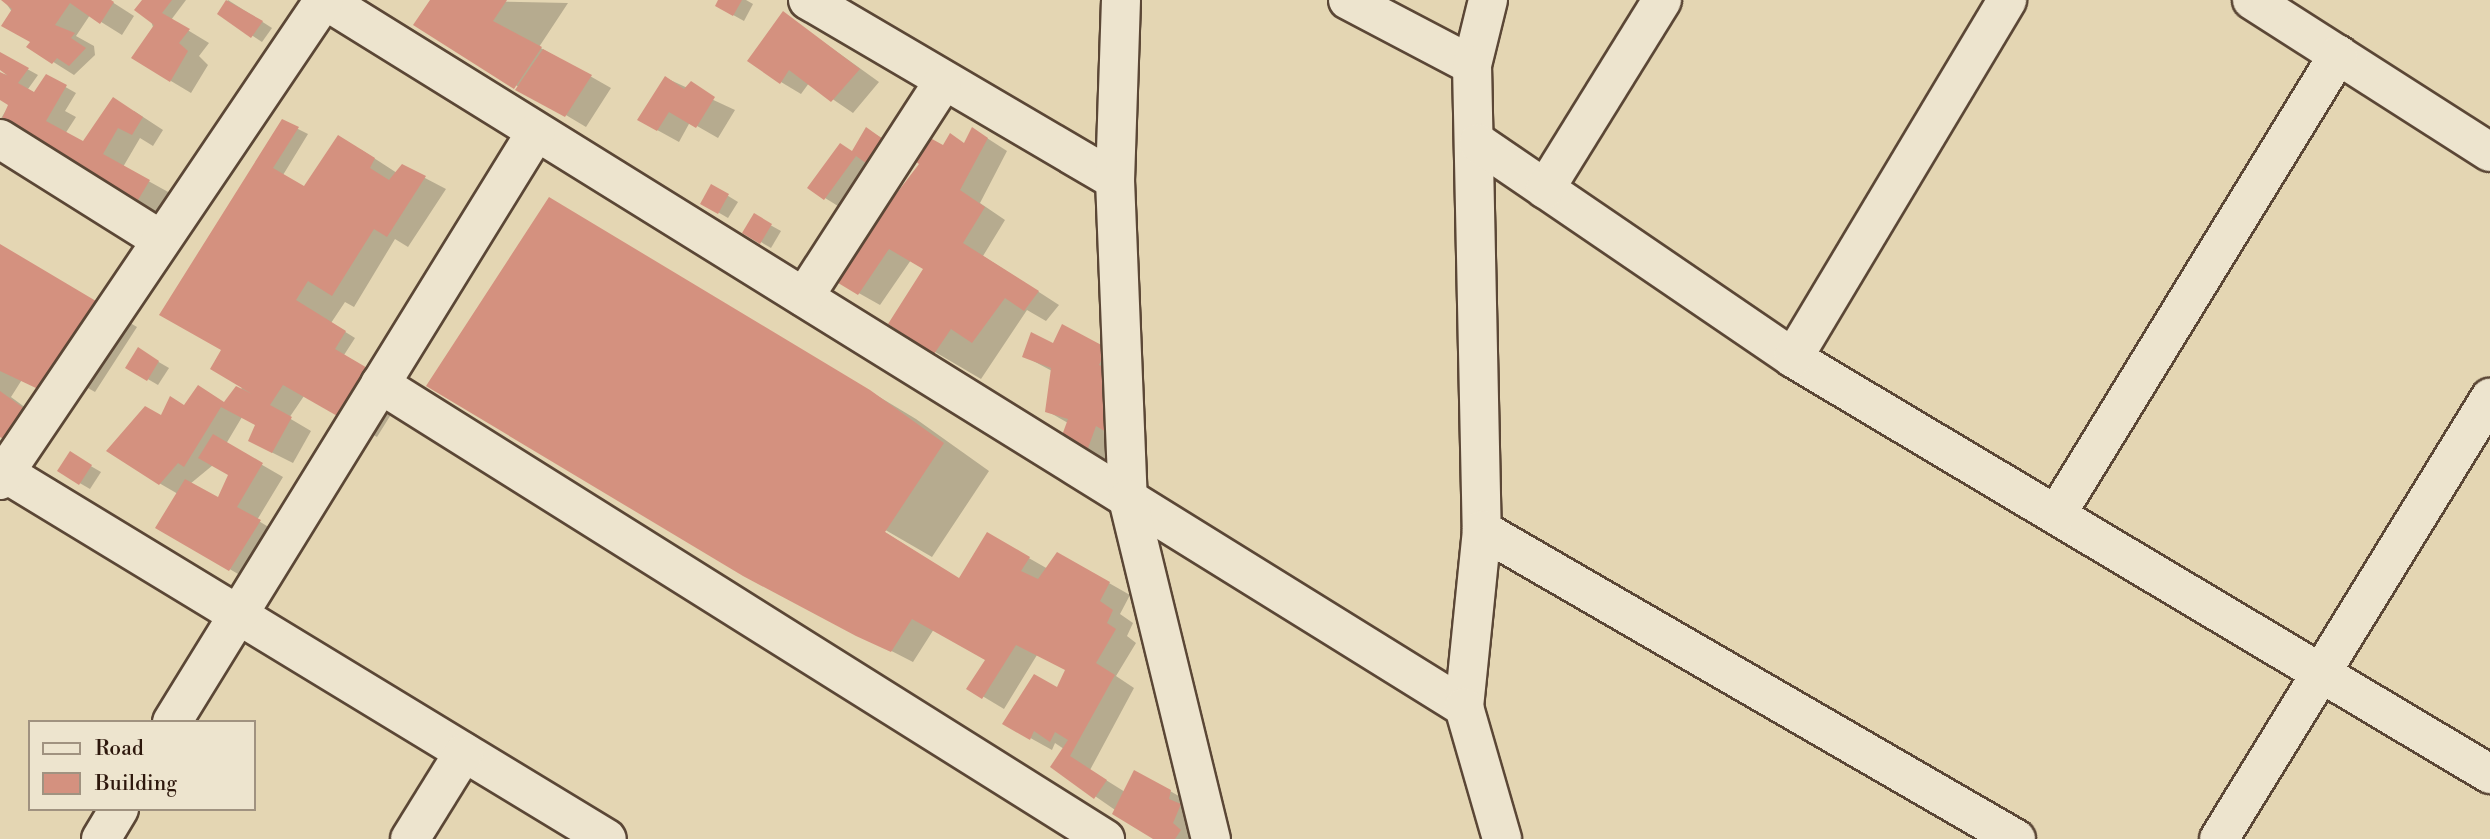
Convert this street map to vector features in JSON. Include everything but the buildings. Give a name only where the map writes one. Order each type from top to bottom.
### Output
[{"type":"street","points":[[607,839],[2,474],[325,0],[1464,707]]},
{"type":"street","points":[[808,0],[942,84],[1115,180]]},
{"type":"street","points":[[1121,0],[1115,180],[1128,499],[1211,839]]},
{"type":"street","points":[[1348,0],[1472,65]]},
{"type":"street","points":[[1488,0],[1472,65],[1478,143],[1482,530],[1464,707],[1502,839]]},
{"type":"street","points":[[1545,189],[1662,0]]},
{"type":"street","points":[[1793,358],[2007,0]]},
{"type":"street","points":[[2252,0],[2490,152]]},
{"type":"street","points":[[2056,515],[2338,55]]},
{"type":"street","points":[[804,297],[942,84]]},
{"type":"street","points":[[173,720],[536,132]]},
{"type":"street","points":[[0,139],[161,240]]},
{"type":"street","points":[[1478,143],[1793,358],[2490,774]]},
{"type":"street","points":[[380,384],[1105,839]]},
{"type":"street","points":[[2220,839],[2324,675],[2490,398]]},
{"type":"street","points":[[1482,530],[2016,839]]},
{"type":"street","points":[[410,839],[464,752]]},
{"type":"street","points":[[101,839],[118,811]]}]
